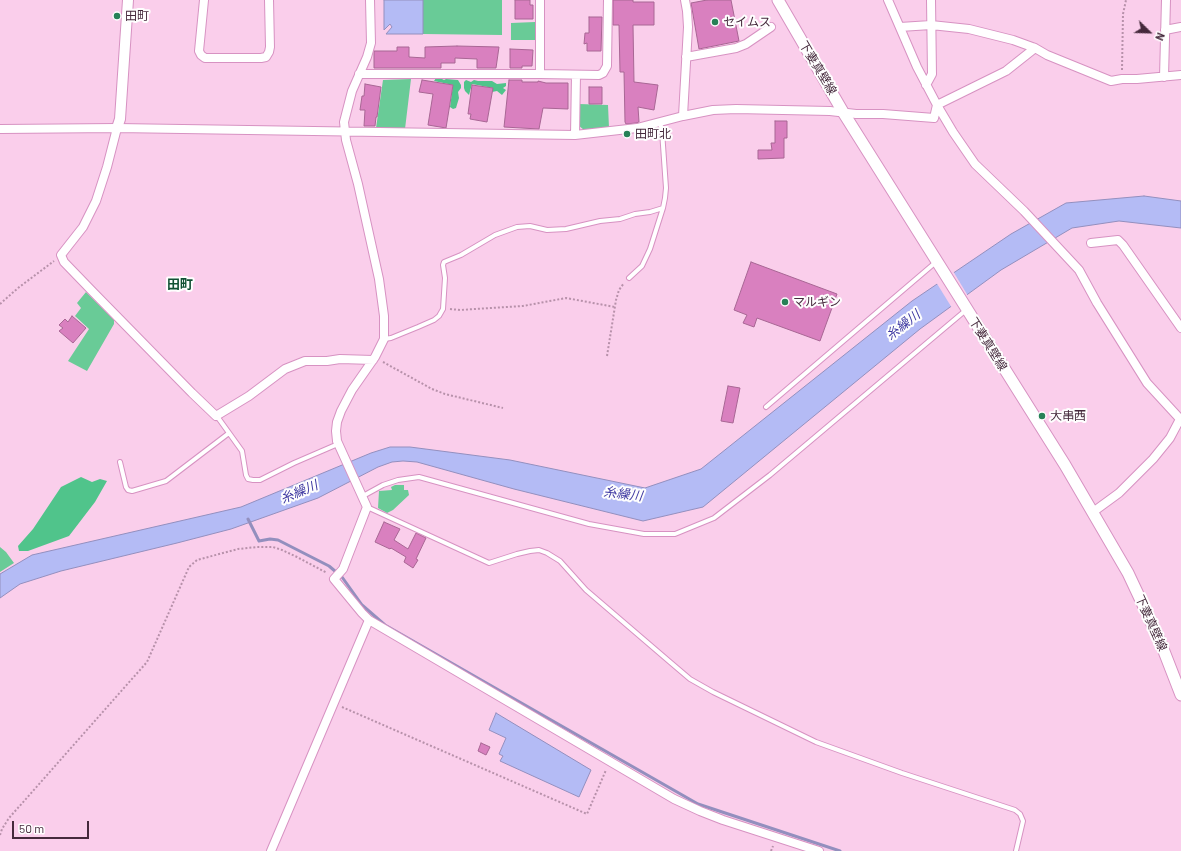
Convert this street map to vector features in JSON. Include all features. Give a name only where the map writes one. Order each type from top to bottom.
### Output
[{"type":"main road","name":"下妻真壁線","points":[[778,0],[843,112],[1093,512],[1144,604],[1181,695]]},
{"type":"street","points":[[128,0],[120,119],[108,167],[96,200],[83,227],[61,255],[64,262],[216,416],[249,396],[286,369],[305,361],[327,361],[340,358],[374,359]]},
{"type":"street","points":[[204,0],[199,51],[201,56],[205,58],[266,57],[270,47],[270,0]]},
{"type":"street","points":[[370,0],[371,43],[348,106],[344,122],[379,279],[384,316],[384,339],[374,359],[352,390],[340,411],[337,422],[336,432],[340,446],[367,506],[338,575],[362,613],[369,620],[674,799],[723,820],[819,851]]},
{"type":"street","points":[[540,0],[540,74]]},
{"type":"street","points":[[359,74],[599,75],[603,73],[608,66],[608,0]]},
{"type":"street","points":[[683,116],[688,27],[685,0]]},
{"type":"street","points":[[888,0],[926,85],[953,132],[975,164],[1024,211],[1079,270],[1097,303],[1147,383],[1181,419],[1170,438],[1153,459],[1119,493],[1093,512]]},
{"type":"street","points":[[926,85],[932,74],[931,0]]},
{"type":"street","points":[[1164,77],[1166,0]]},
{"type":"street","points":[[900,27],[931,25],[969,29],[1013,40],[1111,81],[1122,79],[1137,80],[1181,75]]},
{"type":"street","points":[[686,57],[736,48],[751,41],[771,27]]},
{"type":"street","points":[[1165,30],[1181,27]]},
{"type":"street","points":[[937,105],[1006,71],[1035,48]]},
{"type":"street","points":[[575,135],[576,74]]},
{"type":"street","points":[[0,129],[117,128],[575,135],[618,130],[713,110],[736,109],[843,112],[934,118],[937,105]]},
{"type":"street","points":[[1091,243],[1118,240],[1181,328]]},
{"type":"street","points":[[271,851],[369,620]]},
{"type":"lane","points":[[629,278],[642,266],[650,249],[665,198],[666,188],[660,122]]},
{"type":"lane","points":[[384,339],[391,338],[434,320],[439,316],[443,309],[445,278],[444,262],[461,255],[495,234],[517,227],[530,226],[546,230],[566,229],[600,221],[620,219],[663,208]]},
{"type":"lane","points":[[766,407],[938,264]]},
{"type":"lane","points":[[362,494],[398,480],[419,478],[589,524],[644,534],[676,534],[714,518],[770,475],[965,308]]},
{"type":"lane","points":[[216,416],[220,419],[242,451],[248,479],[260,480],[294,463],[340,446]]},
{"type":"lane","points":[[120,462],[126,488],[132,491],[166,481],[229,432]]},
{"type":"lane","points":[[367,506],[489,562],[530,551],[539,550],[547,553],[560,561],[586,590],[670,662],[690,678],[713,692],[816,742],[902,773],[1015,810],[1020,814],[1023,821],[1016,851]]},
{"type":"path","points":[[1122,79],[1123,14],[1126,0]]},
{"type":"path","points":[[0,304],[18,288],[61,255]]},
{"type":"path","points":[[607,356],[619,290],[629,278]]},
{"type":"path","points":[[443,309],[460,310],[523,306],[566,298],[615,307]]},
{"type":"path","points":[[374,359],[432,389],[451,396],[503,408]]},
{"type":"path","points":[[0,835],[9,818],[146,662],[188,567],[197,560],[256,547],[273,548],[282,550],[318,568],[338,575]]},
{"type":"path","points":[[333,704],[587,814],[610,761]]},
{"type":"green space","points":[[423,0],[502,0],[502,35],[423,34]]},
{"type":"green space","points":[[535,22],[535,40],[511,40],[511,23]]},
{"type":"green space","points":[[441,77],[444,80],[458,80],[461,85],[458,92],[459,98],[456,108],[453,109],[450,107],[453,85],[434,81],[436,78]]},
{"type":"green space","points":[[411,79],[405,129],[376,128],[383,80]]},
{"type":"green space","points":[[466,80],[471,82],[474,80],[492,81],[497,84],[506,83],[506,86],[503,88],[506,90],[502,95],[497,91],[492,92],[493,88],[472,84],[469,95],[464,88],[464,82]]},
{"type":"green space","points":[[579,104],[608,105],[609,128],[584,130],[578,125]]},
{"type":"green space","points":[[86,292],[114,320],[114,324],[87,371],[68,361],[89,329],[75,316],[81,308],[77,303]]},
{"type":"green space","points":[[81,477],[92,482],[100,479],[107,481],[95,502],[69,536],[28,551],[19,551],[18,546],[33,529],[61,487]]},
{"type":"green space","points":[[395,485],[404,485],[404,490],[408,490],[409,495],[393,510],[387,513],[378,508],[379,491],[392,490],[391,487]]},
{"type":"green space","points":[[0,547],[6,552],[14,563],[0,572]]},
{"type":"water","points":[[384,0],[423,0],[423,34],[386,34],[392,27],[390,24],[384,30]]},
{"type":"water","name":"糸繰川","points":[[1144,196],[1181,201],[1181,228],[1119,221],[1072,228],[1001,270],[920,329],[703,507],[643,521],[514,489],[417,462],[392,462],[378,467],[318,498],[231,529],[61,571],[20,584],[0,598],[0,574],[32,555],[241,507],[371,453],[390,447],[410,447],[510,460],[645,488],[701,469],[912,301],[1011,234],[1066,203]]},
{"type":"water","points":[[496,713],[591,770],[579,797],[500,761],[503,756],[499,754],[506,738],[489,730]]},
{"type":"pier","points":[[953,271],[968,296],[952,308],[936,282]]},
{"type":"building","points":[[515,0],[530,0],[530,5],[533,5],[533,19],[515,19]]},
{"type":"building","points":[[613,0],[654,2],[654,25],[633,25],[634,82],[658,85],[654,110],[638,107],[639,122],[636,123],[626,124],[625,122],[624,72],[620,72],[619,25],[613,25]]},
{"type":"building","points":[[707,0],[731,0],[739,41],[699,49],[691,3]]},
{"type":"building","points":[[589,17],[602,17],[601,51],[587,51],[587,43],[584,44],[585,33],[589,33]]},
{"type":"building","points":[[397,47],[409,47],[409,57],[425,58],[425,47],[499,47],[496,68],[477,68],[477,59],[455,58],[455,63],[441,63],[441,68],[374,68],[374,51],[397,51]]},
{"type":"building","points":[[510,49],[533,50],[532,66],[510,68]]},
{"type":"building","points":[[422,80],[453,85],[446,128],[428,125],[433,94],[419,92]]},
{"type":"building","points":[[509,80],[522,80],[522,82],[538,81],[546,83],[568,83],[568,109],[543,108],[539,129],[504,127]]},
{"type":"building","points":[[365,84],[381,87],[375,126],[364,126],[365,110],[360,110],[362,96],[364,96]]},
{"type":"building","points":[[472,85],[493,88],[487,122],[470,119],[471,114],[468,114]]},
{"type":"building","points":[[589,87],[602,87],[602,104],[589,104]]},
{"type":"building","points":[[775,121],[787,121],[787,138],[784,138],[784,158],[758,159],[758,150],[772,150],[771,143],[775,143]]},
{"type":"building","name":"マルギン","points":[[751,262],[837,294],[820,341],[757,318],[754,327],[743,323],[747,315],[734,310]]},
{"type":"building","points":[[72,316],[86,328],[73,343],[59,331],[63,328],[59,325],[65,319],[68,322]]},
{"type":"building","points":[[728,386],[740,388],[733,423],[721,421]]},
{"type":"building","points":[[384,522],[400,529],[394,540],[408,549],[416,533],[426,538],[416,559],[418,560],[413,568],[404,562],[406,557],[391,548],[390,549],[375,542]]},
{"type":"building","points":[[481,743],[490,747],[486,755],[478,751]]},
{"type":"waterway","points":[[248,519],[259,541],[270,539],[278,540],[329,566],[342,577],[362,605],[385,625],[698,804],[840,851]]},
{"type":"place","name":"田町","points":[[117,16]]},
{"type":"place","name":"セイムス","points":[[715,22]]},
{"type":"place","name":"田町北","points":[[627,134]]},
{"type":"place","name":"マルギン","points":[[785,302]]},
{"type":"place","name":"大串西","points":[[1042,416]]},
{"type":"district","name":"田町","points":[[180,285]]}]
